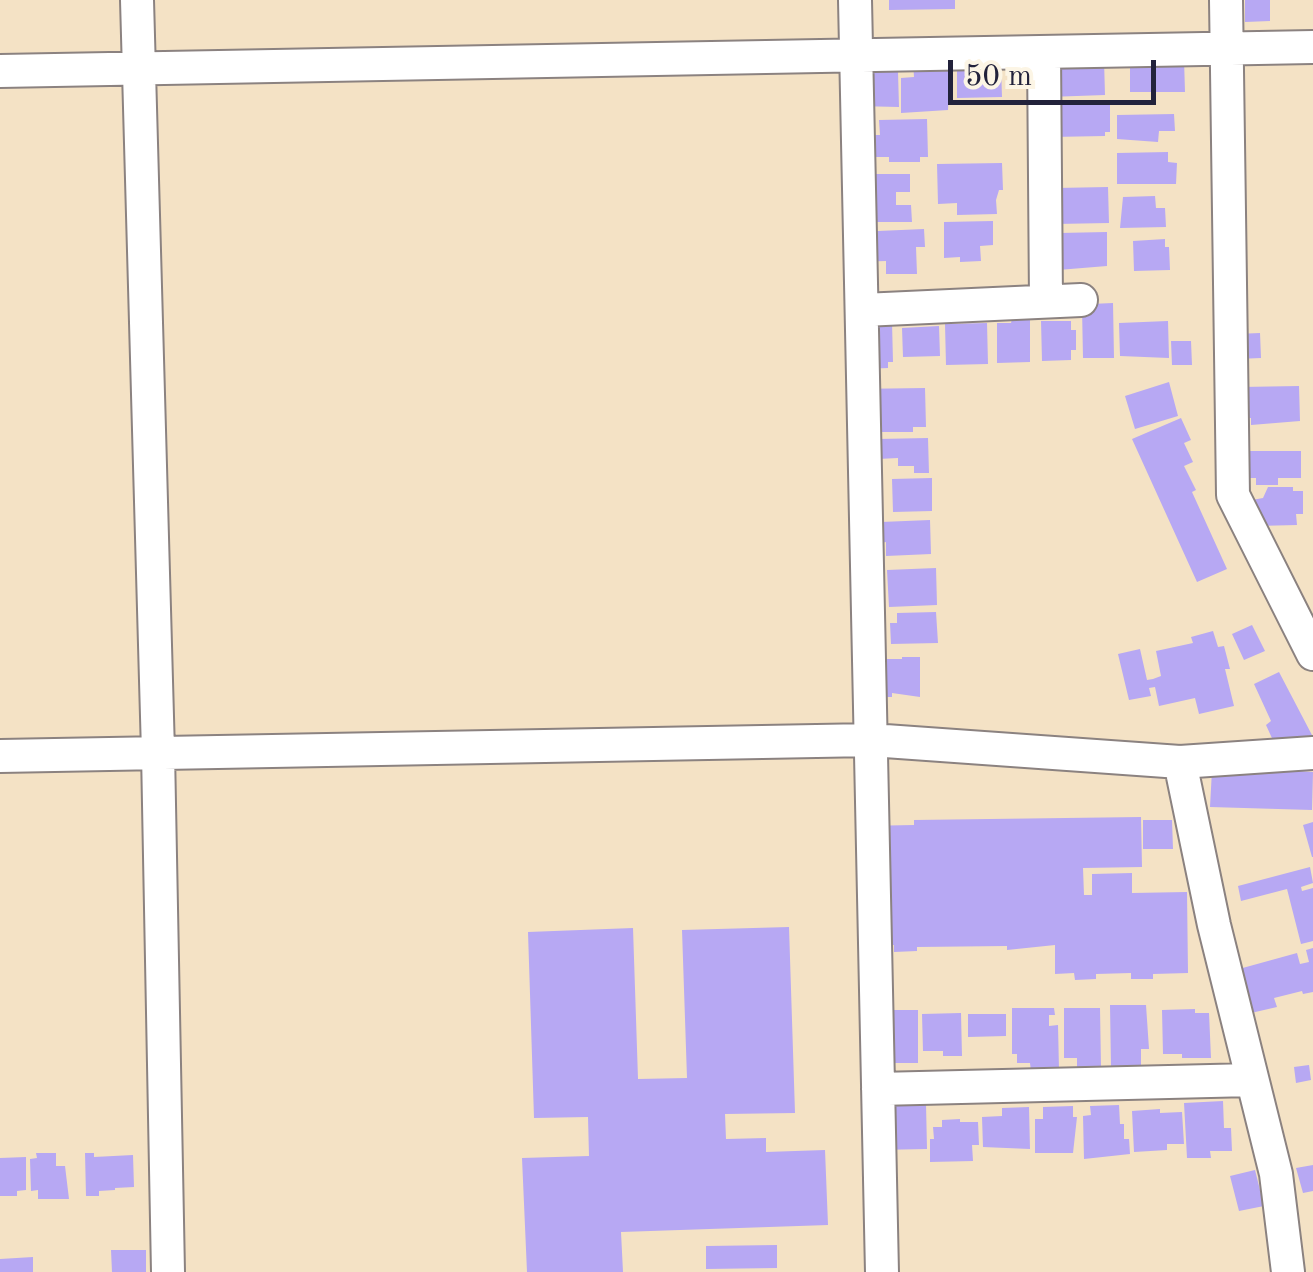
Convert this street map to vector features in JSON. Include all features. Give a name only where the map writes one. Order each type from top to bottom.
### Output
[{"type":"street","points":[[138,0],[168,1272]]},
{"type":"street","points":[[855,0],[882,1272]]},
{"type":"street","points":[[1226,0],[1233,494],[1313,654]]},
{"type":"street","points":[[0,71],[1313,48]]},
{"type":"street","points":[[1044,53],[1046,301]]},
{"type":"street","points":[[863,310],[1081,300]]},
{"type":"street","points":[[0,756],[871,740],[1180,762],[1313,753]]},
{"type":"street","points":[[1180,762],[1214,925],[1276,1174],[1288,1272]]},
{"type":"street","points":[[878,1088],[1252,1080]]},
{"type":"building","points":[[889,0],[955,0],[955,9],[889,10]]},
{"type":"building","points":[[1245,0],[1270,0],[1270,21],[1245,22]]},
{"type":"building","points":[[1052,58],[1104,60],[1105,95],[1048,97]]},
{"type":"building","points":[[1130,59],[1184,59],[1185,92],[1130,92]]},
{"type":"building","points":[[950,60],[948,110],[901,113],[901,78],[914,77],[913,61]]},
{"type":"building","points":[[892,61],[892,72],[898,72],[899,107],[856,106],[856,73]]},
{"type":"building","points":[[957,61],[1001,66],[1002,97],[957,98]]},
{"type":"building","points":[[1043,104],[1110,105],[1110,132],[1105,132],[1105,136],[1051,137]]},
{"type":"building","points":[[1174,114],[1175,131],[1159,131],[1158,142],[1117,139],[1117,115]]},
{"type":"building","points":[[927,119],[928,157],[920,157],[920,162],[889,162],[889,157],[872,157],[871,135],[880,135],[879,120]]},
{"type":"building","points":[[1168,152],[1168,162],[1177,163],[1176,184],[1117,184],[1117,153]]},
{"type":"building","points":[[1002,163],[1003,190],[999,190],[996,200],[997,214],[957,215],[957,203],[938,204],[937,164]]},
{"type":"building","points":[[874,174],[910,174],[910,192],[896,192],[896,205],[911,205],[912,222],[872,222]]},
{"type":"building","points":[[1108,187],[1109,223],[1056,224],[1056,188]]},
{"type":"building","points":[[1155,196],[1156,208],[1165,208],[1166,227],[1120,228],[1123,197]]},
{"type":"building","points":[[993,221],[993,245],[980,246],[981,261],[944,258],[944,222]]},
{"type":"building","points":[[924,229],[925,247],[916,247],[917,274],[886,274],[886,261],[855,262],[855,232]]},
{"type":"building","points":[[1107,232],[1107,266],[1058,270],[1059,233]]},
{"type":"building","points":[[1165,239],[1170,270],[1134,271],[1133,241]]},
{"type":"building","points":[[1113,303],[1114,358],[1083,358],[1082,308]]},
{"type":"building","points":[[854,316],[892,322],[893,362],[888,362],[888,368],[863,369]]},
{"type":"building","points":[[1012,319],[1030,319],[1030,362],[997,363],[997,323],[1011,323]]},
{"type":"building","points":[[1041,321],[1071,321],[1071,330],[1076,330],[1076,350],[1071,350],[1071,360],[1042,361]]},
{"type":"building","points":[[1168,321],[1169,358],[1120,356],[1119,323]]},
{"type":"building","points":[[987,323],[988,364],[946,365],[945,324]]},
{"type":"building","points":[[939,326],[940,356],[903,357],[902,328]]},
{"type":"building","points":[[1260,333],[1261,358],[1237,359],[1236,334]]},
{"type":"building","points":[[1171,341],[1191,341],[1192,365],[1172,365]]},
{"type":"building","points":[[1169,382],[1178,416],[1135,429],[1125,396]]},
{"type":"building","points":[[1299,386],[1300,421],[1251,425],[1251,418],[1242,418],[1241,387]]},
{"type":"building","points":[[925,388],[926,427],[913,427],[913,432],[879,432],[854,389]]},
{"type":"building","points":[[1181,418],[1191,440],[1184,443],[1193,462],[1184,466],[1227,569],[1197,582],[1132,439]]},
{"type":"building","points":[[928,438],[929,473],[914,473],[914,466],[898,466],[898,458],[878,459],[877,439]]},
{"type":"building","points":[[1234,451],[1301,451],[1301,478],[1278,478],[1278,485],[1256,485],[1256,478],[1243,478]]},
{"type":"building","points":[[932,478],[932,511],[893,512],[892,479]]},
{"type":"building","points":[[1268,487],[1303,491],[1303,514],[1296,514],[1297,525],[1256,526],[1241,502],[1263,498]]},
{"type":"building","points":[[930,520],[931,554],[886,556],[886,542],[881,543],[881,522]]},
{"type":"building","points":[[936,568],[937,605],[889,607],[887,570]]},
{"type":"building","points":[[936,612],[938,643],[891,644],[890,623],[897,623],[897,613]]},
{"type":"building","points":[[1252,625],[1265,651],[1244,660],[1232,634]]},
{"type":"building","points":[[1213,631],[1218,647],[1224,646],[1234,706],[1199,714],[1195,698],[1159,706],[1155,687],[1149,688],[1151,696],[1129,700],[1118,654],[1140,649],[1147,680],[1153,679],[1161,676],[1156,651],[1193,643],[1191,637]]},
{"type":"building","points":[[920,657],[920,697],[892,693],[892,697],[873,697],[873,659]]},
{"type":"building","points":[[1279,672],[1313,737],[1276,747],[1266,725],[1271,721],[1254,684]]},
{"type":"building","points":[[1212,770],[1313,772],[1312,810],[1210,807]]},
{"type":"building","points":[[1141,817],[1142,867],[1083,868],[1084,895],[1092,895],[1092,874],[1132,873],[1132,893],[1187,892],[1188,973],[1153,974],[1153,979],[1131,979],[1131,973],[1096,974],[1096,979],[1075,980],[1074,973],[1055,974],[1055,945],[1007,950],[1007,946],[917,947],[917,951],[894,952],[894,945],[865,945],[863,826],[914,825],[914,820]]},
{"type":"building","points":[[1143,820],[1172,820],[1173,849],[1143,849]]},
{"type":"building","points":[[1313,822],[1313,857],[1312,857],[1303,825]]},
{"type":"building","points":[[1310,867],[1313,883],[1301,887],[1302,891],[1313,888],[1313,941],[1301,944],[1287,889],[1241,901],[1238,886]]},
{"type":"building","points":[[789,927],[795,1113],[725,1114],[726,1139],[766,1138],[766,1152],[825,1150],[828,1225],[621,1232],[623,1272],[527,1272],[522,1158],[589,1156],[588,1117],[534,1118],[528,932],[633,928],[638,1079],[687,1078],[682,930]]},
{"type":"building","points":[[1313,948],[1313,992],[1274,998],[1277,1007],[1251,1013],[1239,969],[1297,953],[1300,964],[1309,962],[1306,950]]},
{"type":"building","points":[[1110,1005],[1146,1005],[1149,1049],[1141,1049],[1141,1066],[1111,1067]]},
{"type":"building","points":[[1012,1008],[1054,1008],[1049,1026],[1058,1025],[1059,1070],[1031,1071],[1030,1063],[1017,1063],[1017,1054],[1012,1054]]},
{"type":"building","points":[[1064,1008],[1100,1008],[1101,1067],[1077,1067],[1077,1058],[1064,1058]]},
{"type":"building","points":[[1195,1009],[1195,1013],[1209,1013],[1211,1058],[1163,1054],[1162,1010]]},
{"type":"building","points":[[873,1010],[918,1010],[918,1063],[877,1063]]},
{"type":"building","points":[[961,1013],[962,1056],[923,1051],[922,1014]]},
{"type":"building","points":[[968,1014],[1006,1014],[1006,1036],[968,1037]]},
{"type":"building","points":[[1309,1065],[1311,1080],[1296,1083],[1294,1067]]},
{"type":"building","points":[[1223,1101],[1224,1128],[1231,1128],[1232,1151],[1210,1151],[1211,1158],[1187,1158],[1184,1103]]},
{"type":"building","points":[[926,1104],[927,1149],[877,1150],[887,1105]]},
{"type":"building","points":[[1119,1105],[1120,1124],[1124,1124],[1124,1139],[1129,1139],[1130,1154],[1084,1159],[1083,1116],[1091,1115],[1090,1106]]},
{"type":"building","points":[[1073,1106],[1073,1117],[1077,1117],[1073,1153],[1035,1153],[1035,1119],[1043,1119],[1043,1107]]},
{"type":"building","points":[[1029,1107],[1030,1149],[983,1147],[982,1117],[1002,1116],[1002,1108]]},
{"type":"building","points":[[1160,1109],[1160,1113],[1182,1112],[1184,1144],[1167,1144],[1167,1150],[1134,1152],[1132,1111]]},
{"type":"building","points":[[942,1120],[978,1122],[979,1145],[972,1145],[973,1161],[930,1162],[933,1127],[942,1127]]},
{"type":"building","points":[[36,1153],[56,1153],[56,1166],[65,1166],[69,1199],[38,1199],[38,1190],[31,1191],[30,1159],[37,1158]]},
{"type":"building","points":[[85,1153],[94,1153],[94,1157],[133,1155],[134,1187],[86,1196]]},
{"type":"building","points":[[26,1157],[26,1190],[17,1191],[17,1196],[0,1196],[0,1158]]},
{"type":"building","points":[[1313,1165],[1313,1191],[1303,1193],[1296,1168]]},
{"type":"building","points":[[1255,1170],[1264,1206],[1239,1211],[1230,1176]]},
{"type":"building","points":[[777,1245],[777,1268],[706,1269],[706,1246]]},
{"type":"building","points":[[111,1250],[146,1250],[146,1272],[112,1272]]},
{"type":"building","points":[[33,1257],[33,1272],[0,1272],[0,1259]]}]
